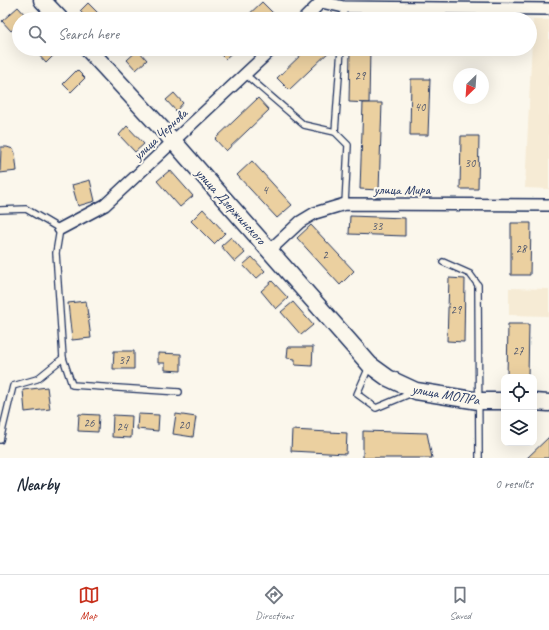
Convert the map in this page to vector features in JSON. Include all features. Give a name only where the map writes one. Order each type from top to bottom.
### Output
[{"type":"street","points":[[311,12],[322,1],[344,7],[549,9]]},
{"type":"street","points":[[49,2],[55,12]]},
{"type":"street","name":"улица Дзержинского","points":[[94,56],[174,142],[370,365]]},
{"type":"street","name":"улица Чернова","points":[[60,229],[105,205],[265,56]]},
{"type":"street","name":"улица Мира","points":[[270,250],[300,222],[315,213],[345,204],[549,205]]},
{"type":"street","name":"улица МОПРа","points":[[370,365],[388,378],[416,391],[479,401],[501,401]]},
{"type":"street","points":[[537,402],[549,402]]},
{"type":"lane","points":[[344,7],[344,12]]},
{"type":"lane","points":[[335,132],[340,56]]},
{"type":"lane","points":[[246,75],[304,125],[335,132],[348,145],[345,204]]},
{"type":"lane","points":[[0,210],[26,209],[60,229],[56,253],[63,358],[72,385],[179,392]]},
{"type":"lane","points":[[443,262],[470,274],[478,285],[479,458]]},
{"type":"lane","points":[[0,440],[13,386],[37,379],[63,358]]},
{"type":"lane","points":[[370,365],[357,394],[376,408],[416,391]]},
{"type":"shaded area","points":[[537,20],[549,20],[549,189],[525,188],[531,56],[537,56]]},
{"type":"shaded area","points":[[509,288],[549,289],[549,316],[509,315]]},
{"type":"building","points":[[262,2],[272,12],[251,12]]},
{"type":"building","points":[[88,3],[97,12],[81,12],[80,11]]},
{"type":"building","points":[[18,7],[22,12],[12,12]]},
{"type":"building","points":[[12,12],[12,30],[11,31],[2,21]]},
{"type":"building","points":[[40,56],[53,56],[46,63]]},
{"type":"building","points":[[131,56],[143,56],[147,60],[136,70],[127,60]]},
{"type":"building","points":[[300,56],[325,56],[289,90],[277,78]]},
{"type":"building","points":[[350,56],[370,56],[369,103],[349,102]]},
{"type":"building","points":[[77,70],[85,78],[71,92],[63,84]]},
{"type":"building","points":[[411,79],[430,79],[428,135],[410,135]]},
{"type":"building","points":[[174,93],[183,103],[176,111],[166,100]]},
{"type":"building","points":[[258,98],[269,110],[226,151],[215,139]]},
{"type":"building","points":[[363,103],[382,103],[379,190],[360,189]]},
{"type":"building","points":[[127,126],[144,144],[135,152],[119,135]]},
{"type":"building","points":[[461,136],[479,136],[478,189],[460,189]]},
{"type":"building","points":[[1,147],[13,149],[15,153],[17,171],[0,173]]},
{"type":"building","points":[[252,161],[292,205],[277,218],[237,175]]},
{"type":"building","points":[[170,170],[193,196],[180,207],[157,181]]},
{"type":"building","points":[[90,180],[95,201],[78,206],[72,185]]},
{"type":"building","points":[[203,209],[225,233],[214,244],[191,221]]},
{"type":"building","points":[[350,216],[405,218],[405,236],[349,234]]},
{"type":"building","points":[[511,223],[531,223],[530,275],[511,275]]},
{"type":"building","points":[[311,225],[354,271],[340,285],[297,238]]},
{"type":"building","points":[[231,237],[245,253],[235,262],[221,246]]},
{"type":"building","points":[[252,257],[265,271],[256,279],[243,265]]},
{"type":"building","points":[[449,278],[465,279],[464,342],[447,341]]},
{"type":"building","points":[[272,281],[288,298],[276,309],[261,291]]},
{"type":"building","points":[[86,301],[91,338],[72,340],[68,303]]},
{"type":"building","points":[[293,302],[313,325],[301,335],[281,312]]},
{"type":"building","points":[[508,324],[529,324],[528,374],[507,374]]},
{"type":"building","points":[[288,347],[313,347],[312,366],[295,365],[295,359],[287,358]]},
{"type":"building","points":[[114,351],[134,351],[134,369],[113,369]]},
{"type":"building","points":[[158,353],[181,354],[181,371],[165,370],[165,363],[158,363]]},
{"type":"building","points":[[47,387],[50,409],[25,412],[23,390]]},
{"type":"building","points":[[79,414],[99,415],[98,432],[78,431]]},
{"type":"building","points":[[138,414],[159,415],[158,431],[137,429]]},
{"type":"building","points":[[176,414],[196,417],[193,437],[173,434]]},
{"type":"building","points":[[113,415],[132,416],[131,438],[112,437]]},
{"type":"building","points":[[292,430],[347,433],[346,454],[291,451]]},
{"type":"building","points":[[363,431],[427,433],[432,458],[363,458]]},
{"type":"building","points":[[549,437],[549,458],[527,458]]}]
